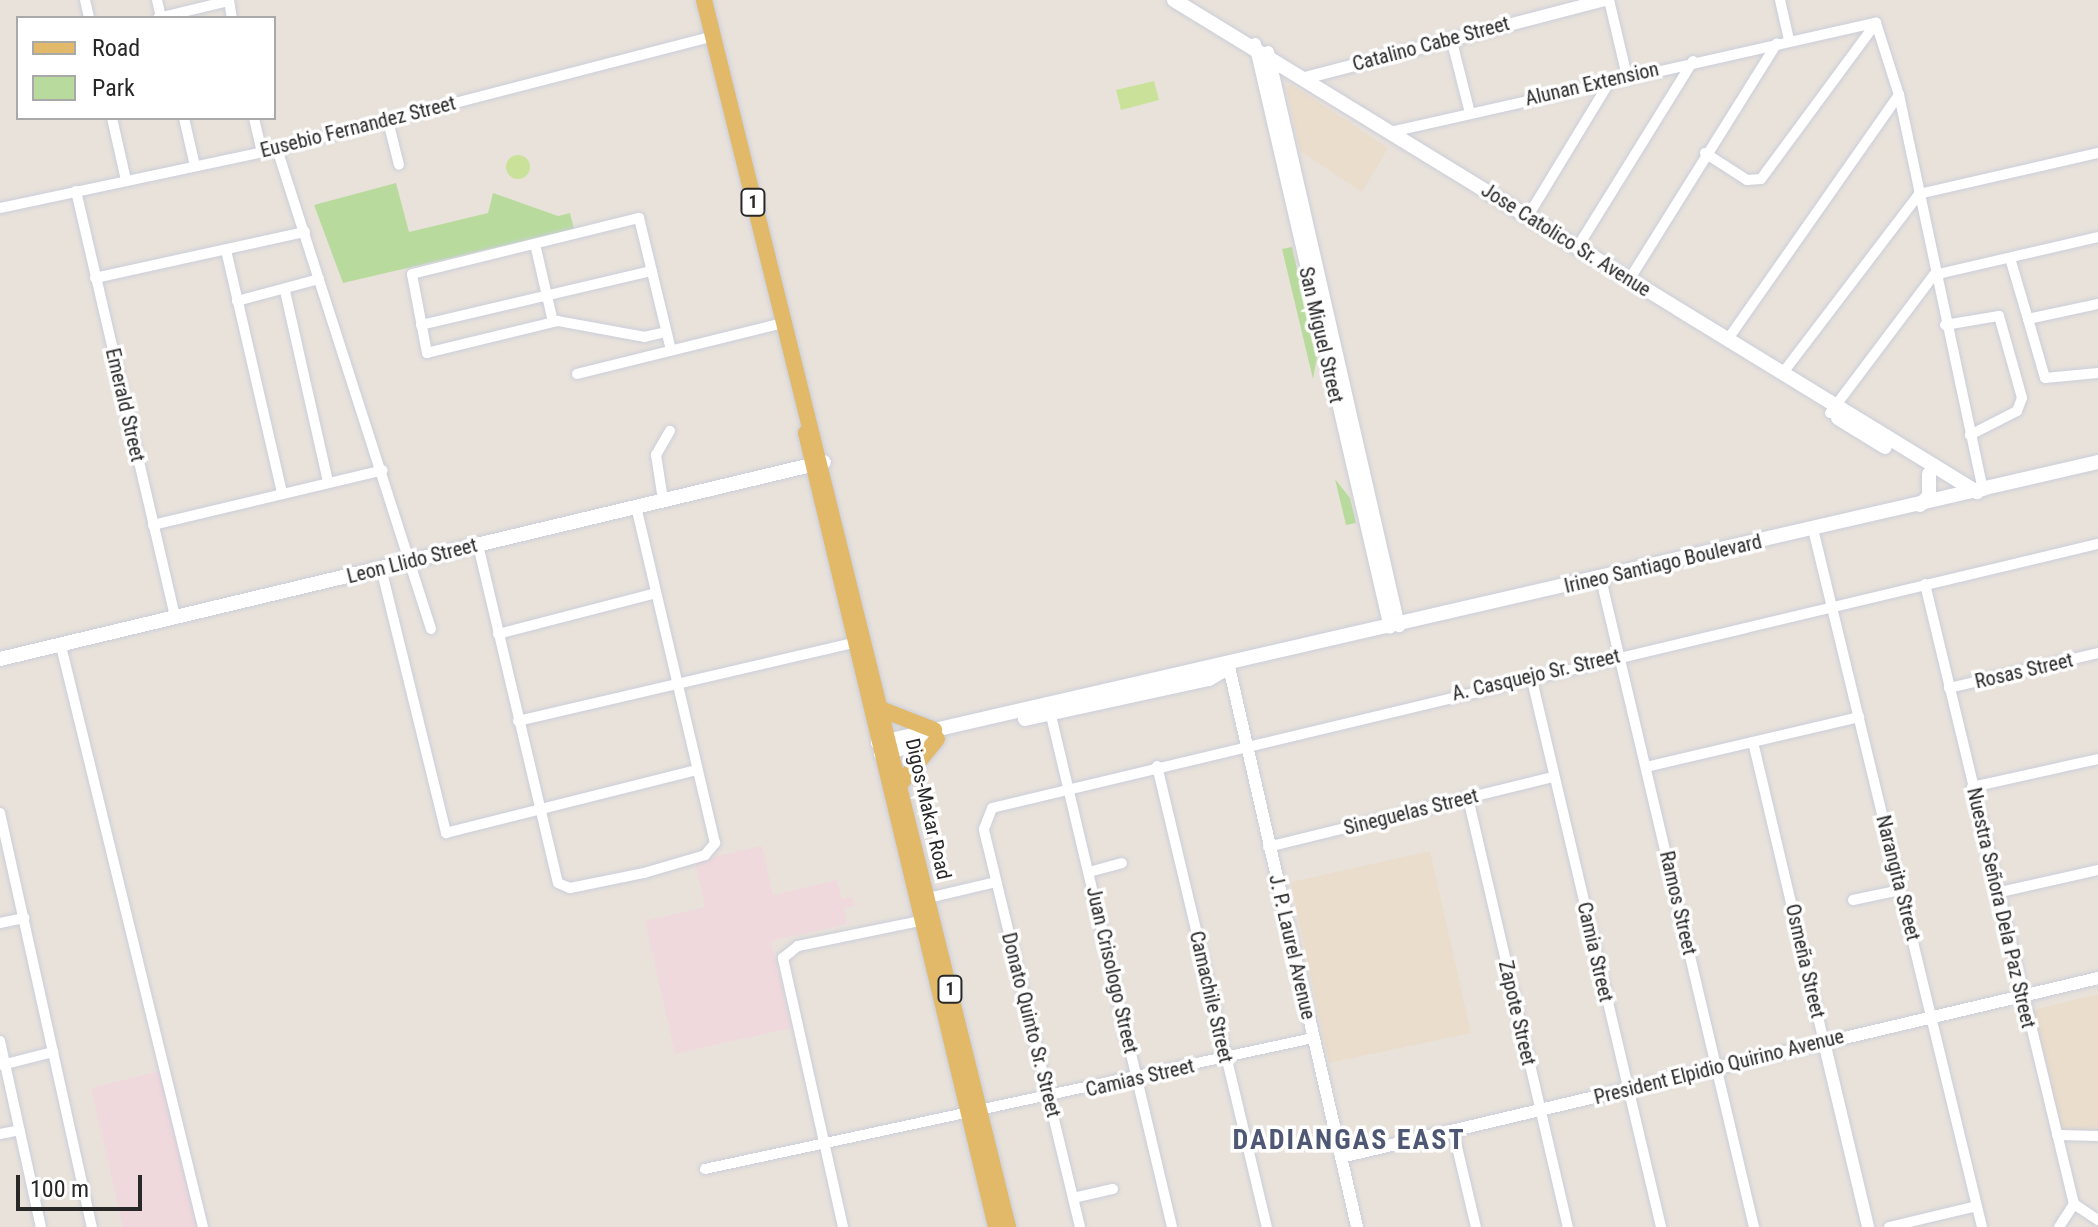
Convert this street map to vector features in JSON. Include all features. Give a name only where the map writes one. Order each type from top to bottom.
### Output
[{"type":"main road","name":"Digos-Makar Road","points":[[704,0],[817,463],[883,710],[886,747],[901,783],[922,899]]},
{"type":"main road","name":"Jose Catolico Sr. Avenue","points":[[1174,0],[1395,131],[1577,248],[1728,339],[1929,474],[1975,492]]},
{"type":"main road","name":"Jose Catolico Sr. Avenue","points":[[1190,0],[1262,51]]},
{"type":"main road","name":"Jose Catolico Sr. Avenue","points":[[1830,407],[1975,492]]},
{"type":"main road","name":"Irineo Santiago Boulevard","points":[[886,747],[1049,708],[1215,663],[1229,667],[2098,462]]},
{"type":"main road","name":"Digos-Makar Road","points":[[817,463],[853,643],[886,747],[974,1113],[996,1227]]},
{"type":"main road","name":"Leon Llido Street","points":[[0,659],[817,463]]},
{"type":"main road","points":[[1920,505],[1929,496],[1929,474]]},
{"type":"main road","points":[[883,710],[936,735],[901,783]]},
{"type":"main road","name":"Digos-Makar Road","points":[[974,1113],[1008,1227]]},
{"type":"street","points":[[1607,0],[1627,76]]},
{"type":"street","name":"Catalino Cabe Street","points":[[1305,78],[1607,0]]},
{"type":"street","points":[[1780,0],[1789,40]]},
{"type":"street","points":[[168,16],[229,1]]},
{"type":"street","points":[[1876,23],[1899,95],[1934,275],[1970,435],[1975,492]]},
{"type":"street","points":[[1705,153],[1747,180],[1761,179],[1876,23]]},
{"type":"street","name":"Alunan Extension","points":[[1395,131],[1693,61],[1876,23]]},
{"type":"street","name":"Eusebio Fernandez Street","points":[[0,208],[277,149],[713,36]]},
{"type":"street","points":[[1451,38],[1470,113]]},
{"type":"street","points":[[1629,280],[1705,153],[1777,43]]},
{"type":"street","name":"San Miguel Street","points":[[1262,51],[1395,627]]},
{"type":"street","points":[[1577,248],[1693,61]]},
{"type":"street","points":[[1528,216],[1610,81]]},
{"type":"street","points":[[1728,339],[1899,95]]},
{"type":"street","points":[[112,120],[126,180]]},
{"type":"street","points":[[184,120],[195,166]]},
{"type":"street","points":[[254,120],[262,152]]},
{"type":"street","points":[[388,121],[399,165]]},
{"type":"street","points":[[277,149],[383,470],[431,629]]},
{"type":"street","points":[[1782,374],[1919,194],[2098,153]]},
{"type":"street","name":"Emerald Street","points":[[76,191],[175,618]]},
{"type":"street","points":[[666,332],[645,337],[553,322],[427,353],[412,274],[639,218],[671,350]]},
{"type":"street","points":[[95,278],[305,232]]},
{"type":"street","points":[[1830,407],[1934,275],[2098,237]]},
{"type":"street","points":[[535,244],[553,322]]},
{"type":"street","points":[[226,250],[282,493]]},
{"type":"street","points":[[2010,258],[2045,378],[2098,373]]},
{"type":"street","points":[[421,325],[652,271]]},
{"type":"street","points":[[237,301],[285,291],[319,279]]},
{"type":"street","points":[[285,291],[328,482]]},
{"type":"street","points":[[2028,319],[2098,304]]},
{"type":"street","points":[[1945,325],[1999,316],[2020,390],[2017,411],[1970,435]]},
{"type":"street","points":[[577,374],[783,323]]},
{"type":"street","points":[[645,337],[650,355]]},
{"type":"street","points":[[663,500],[656,455],[670,431]]},
{"type":"street","points":[[153,525],[383,470]]},
{"type":"street","points":[[478,545],[518,721],[561,887],[644,873],[714,848],[636,506]]},
{"type":"street","name":"Narangita Street","points":[[1813,529],[1982,1227]]},
{"type":"street","name":"A. Casquejo Sr. Street","points":[[985,822],[997,806],[1244,744],[2098,544]]},
{"type":"street","points":[[381,568],[442,830],[697,770]]},
{"type":"street","name":"Ramos Street","points":[[1601,579],[1754,1227]]},
{"type":"street","name":"Nuestra Señora Dela Paz Street","points":[[1925,584],[1996,893],[2074,1204]]},
{"type":"street","points":[[498,634],[656,593]]},
{"type":"street","points":[[518,721],[853,643]]},
{"type":"street","points":[[61,646],[203,1227]]},
{"type":"street","name":"Rosas Street","points":[[1949,688],[2098,653]]},
{"type":"street","name":"J. P. Laurel Avenue","points":[[1229,667],[1244,744],[1357,1227]]},
{"type":"street","name":"Camia Street","points":[[1531,676],[1661,1227]]},
{"type":"street","name":"Juan Crisologo Street","points":[[1049,708],[1172,1227]]},
{"type":"street","points":[[1646,767],[1859,717]]},
{"type":"street","name":"Osmeña Street","points":[[1753,742],[1868,1227]]},
{"type":"street","points":[[1972,787],[2098,759]]},
{"type":"street","name":"Camachile Street","points":[[1157,766],[1267,1227]]},
{"type":"street","name":"Sineguelas Street","points":[[1268,847],[1553,777]]},
{"type":"street","name":"Zapote Street","points":[[1468,798],[1568,1227]]},
{"type":"street","points":[[0,813],[92,1227]]},
{"type":"street","name":"Donato Quinto Sr. Street","points":[[985,822],[996,882],[1080,1227]]},
{"type":"street","points":[[1089,872],[1122,863]]},
{"type":"street","points":[[0,868],[12,865]]},
{"type":"street","points":[[1996,893],[2098,870]]},
{"type":"street","points":[[922,899],[996,882]]},
{"type":"street","points":[[1853,900],[1901,890]]},
{"type":"street","points":[[0,923],[24,918]]},
{"type":"street","points":[[843,1227],[783,958],[798,946],[927,920]]},
{"type":"street","name":"President Elpidio Quirino Avenue","points":[[1341,1157],[2098,978]]},
{"type":"street","name":"Camias Street","points":[[705,1169],[1050,1099],[1313,1038]]},
{"type":"street","points":[[0,1041],[41,1227]]},
{"type":"street","points":[[3,1064],[53,1052]]},
{"type":"street","points":[[0,1134],[20,1130]]},
{"type":"street","points":[[1453,1130],[1476,1227]]},
{"type":"street","points":[[2057,1135],[2098,1136]]},
{"type":"street","points":[[1073,1198],[1113,1189]]},
{"type":"street","points":[[2059,1227],[2074,1204],[2098,1220]]},
{"type":"street","points":[[1889,1227],[1977,1206]]},
{"type":"shaded area","points":[[1291,84],[1388,148],[1362,192],[1300,151],[1286,88]]},
{"type":"shaded area","points":[[762,846],[773,895],[837,880],[842,899],[853,897],[855,906],[844,908],[847,924],[771,941],[791,1028],[675,1054],[645,921],[705,907],[695,861]]},
{"type":"shaded area","points":[[1430,851],[1471,1033],[1329,1063],[1291,882]]},
{"type":"shaded area","points":[[2098,994],[2098,1130],[2062,1131],[2033,1010]]},
{"type":"shaded area","points":[[159,1071],[198,1227],[123,1227],[91,1088]]},
{"type":"green space","points":[[1154,81],[1159,100],[1121,110],[1116,90]]},
{"type":"green space","points":[[518,155],[526,159],[530,167],[526,175],[518,179],[510,175],[506,167],[510,159]]},
{"type":"green space","points":[[396,183],[409,232],[488,213],[493,193],[558,216],[570,213],[574,229],[343,283],[314,205]]},
{"type":"green space","points":[[1292,247],[1317,357],[1313,379],[1282,249]]},
{"type":"green space","points":[[1335,479],[1350,498],[1356,523],[1346,525]]},
{"type":"district","name":"DADIANGAS EAST","points":[[1349,1140]]}]
